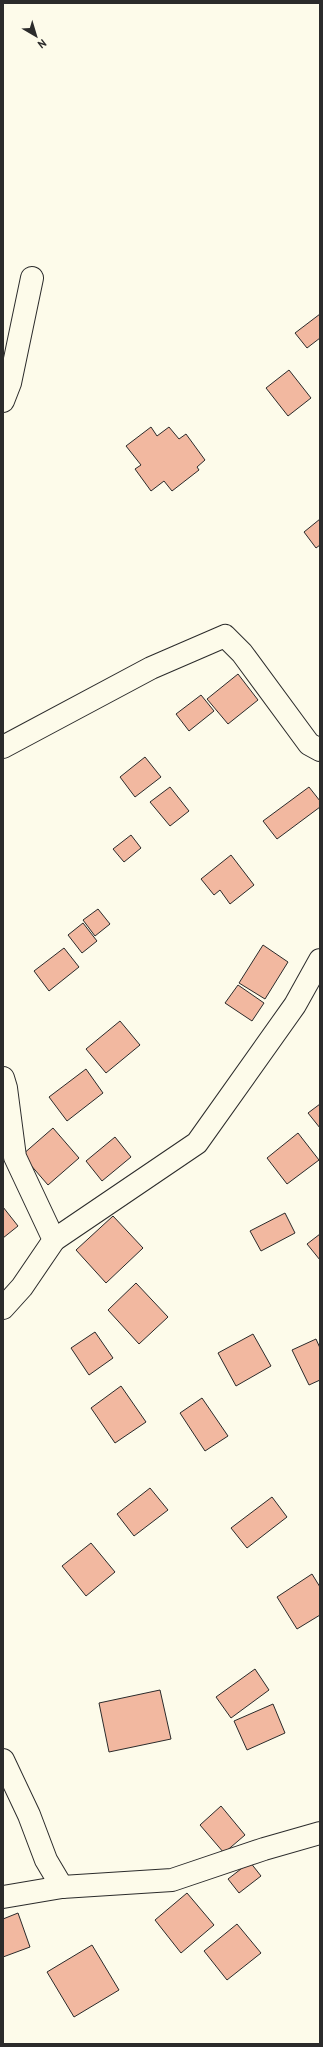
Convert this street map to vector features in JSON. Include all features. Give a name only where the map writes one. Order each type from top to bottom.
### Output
[{"type":"street","points":[[3,401],[10,383],[32,278]]},
{"type":"street","points":[[3,747],[151,668],[225,636],[242,653],[309,744],[320,750]]},
{"type":"street","points":[[3,1308],[22,1287],[54,1240],[197,1143],[295,1004],[320,960]]},
{"type":"street","points":[[3,1078],[6,1088],[15,1157],[54,1240]]},
{"type":"street","points":[[3,1760],[29,1815],[46,1860],[62,1887]]},
{"type":"street","points":[[3,1897],[62,1887],[172,1880],[264,1849],[320,1833]]},
{"type":"building","points":[[320,314],[320,338],[307,348],[295,333]]},
{"type":"building","points":[[289,370],[311,398],[288,416],[266,388]]},
{"type":"building","points":[[151,427],[157,436],[169,427],[179,439],[186,434],[205,460],[197,467],[199,470],[172,491],[164,481],[151,491],[135,469],[141,465],[126,446]]},
{"type":"building","points":[[320,519],[320,545],[316,548],[304,532]]},
{"type":"building","points":[[238,674],[258,700],[228,724],[207,699]]},
{"type":"building","points":[[201,695],[214,711],[189,731],[176,714]]},
{"type":"building","points":[[145,757],[161,777],[135,797],[120,777]]},
{"type":"building","points":[[170,787],[189,811],[170,826],[150,802]]},
{"type":"building","points":[[309,787],[320,801],[320,807],[277,839],[263,821]]},
{"type":"building","points":[[131,835],[141,848],[124,862],[113,849]]},
{"type":"building","points":[[231,855],[254,885],[230,904],[220,890],[214,895],[201,879]]},
{"type":"building","points":[[98,909],[110,924],[95,936],[83,920]]},
{"type":"building","points":[[83,923],[97,941],[82,953],[68,935]]},
{"type":"building","points":[[263,945],[288,962],[265,999],[239,983]]},
{"type":"building","points":[[64,948],[79,967],[49,991],[34,971]]},
{"type":"building","points":[[238,985],[264,1003],[252,1021],[225,1003]]},
{"type":"building","points":[[120,1021],[140,1045],[106,1073],[86,1049]]},
{"type":"building","points":[[86,1069],[103,1093],[67,1121],[49,1097]]},
{"type":"building","points":[[320,1104],[320,1128],[308,1113]]},
{"type":"building","points":[[53,1128],[79,1158],[48,1185],[22,1155]]},
{"type":"building","points":[[298,1133],[319,1160],[287,1184],[267,1158]]},
{"type":"building","points":[[115,1137],[131,1157],[102,1181],[86,1161]]},
{"type":"building","points":[[3,1207],[18,1226],[3,1238]]},
{"type":"building","points":[[285,1213],[295,1233],[261,1251],[250,1231]]},
{"type":"building","points":[[113,1216],[143,1248],[106,1283],[76,1250]]},
{"type":"building","points":[[320,1234],[320,1260],[307,1244]]},
{"type":"building","points":[[136,1283],[168,1317],[139,1344],[108,1310]]},
{"type":"building","points":[[95,1332],[113,1358],[89,1375],[71,1348]]},
{"type":"building","points":[[253,1334],[271,1366],[236,1386],[218,1353]]},
{"type":"building","points":[[316,1339],[320,1348],[320,1380],[309,1385],[292,1350]]},
{"type":"building","points":[[121,1386],[146,1422],[115,1443],[91,1408]]},
{"type":"building","points":[[202,1398],[228,1436],[205,1451],[180,1413]]},
{"type":"building","points":[[150,1488],[168,1510],[134,1536],[117,1514]]},
{"type":"building","points":[[272,1497],[287,1517],[247,1548],[231,1528]]},
{"type":"building","points":[[91,1543],[115,1572],[86,1596],[62,1566]]},
{"type":"building","points":[[312,1574],[320,1587],[320,1615],[297,1629],[277,1597]]},
{"type":"building","points":[[255,1669],[269,1690],[231,1718],[216,1697]]},
{"type":"building","points":[[160,1690],[171,1739],[109,1752],[99,1703]]},
{"type":"building","points":[[273,1704],[285,1733],[247,1750],[234,1721]]},
{"type":"building","points":[[221,1806],[245,1835],[224,1853],[200,1825]]},
{"type":"building","points":[[250,1862],[261,1876],[239,1893],[228,1879]]},
{"type":"building","points":[[187,1893],[214,1925],[181,1953],[155,1920]]},
{"type":"building","points":[[18,1913],[30,1947],[3,1957],[3,1919]]},
{"type":"building","points":[[237,1924],[261,1953],[227,1980],[204,1951]]},
{"type":"building","points":[[92,1945],[119,1990],[74,2017],[47,1972]]}]
